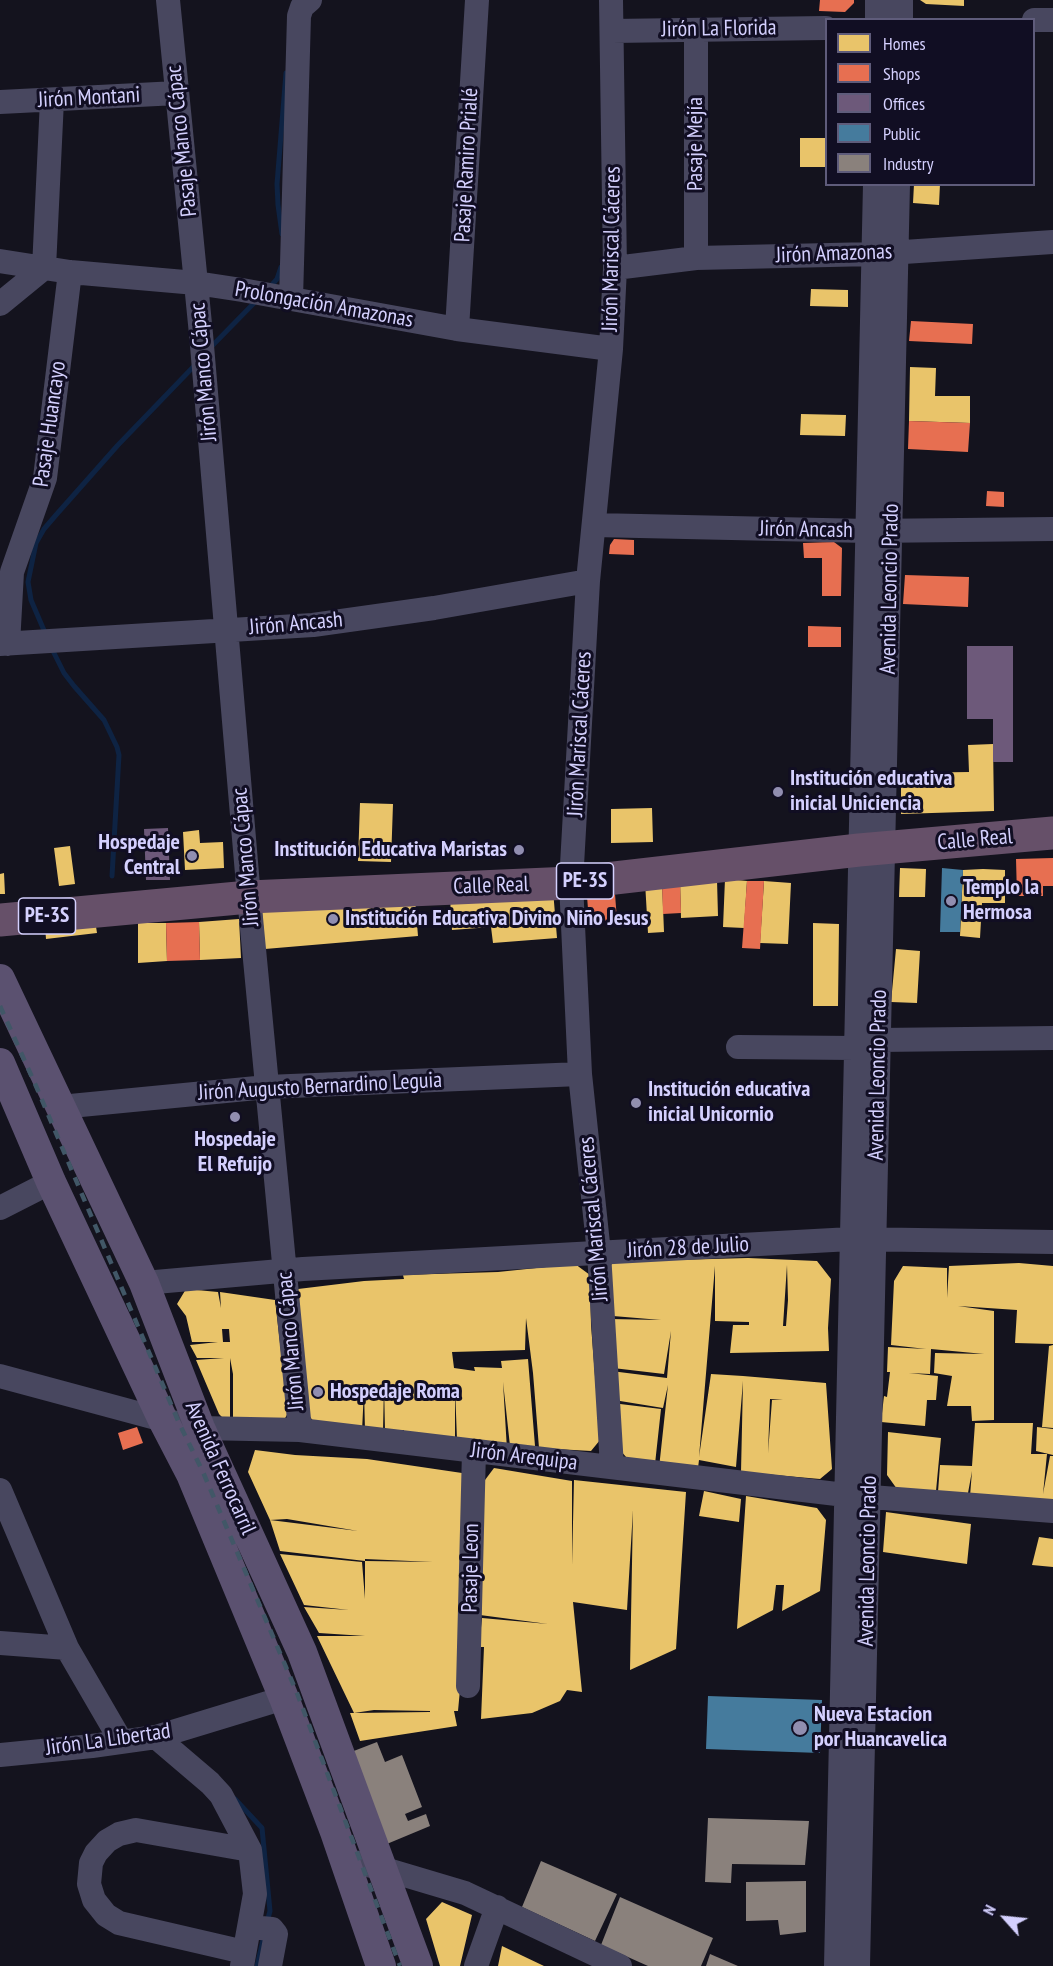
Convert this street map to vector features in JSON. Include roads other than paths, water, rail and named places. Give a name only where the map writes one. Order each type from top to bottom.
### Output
[{"type":"highway","name":"Calle Real","points":[[0,920],[249,897],[571,883],[871,849],[1053,833]]},
{"type":"main road","name":"Avenida Ferrocarril","points":[[0,979],[144,1282],[200,1428],[302,1652],[418,1966]]},
{"type":"main road","name":"Avenida Ferrocarril","points":[[0,1063],[51,1182],[163,1420],[191,1474],[284,1698],[381,1966]]},
{"type":"street","name":"Pasaje Manco Cápac","points":[[168,0],[196,283]]},
{"type":"street","points":[[289,298],[299,16],[302,7],[310,0]]},
{"type":"street","name":"Pasaje Ramiro Prialé","points":[[457,329],[477,0]]},
{"type":"street","name":"Jirón Mariscal Cáceres","points":[[611,0],[615,268],[611,349],[588,581],[571,883],[580,1074],[599,1253],[612,1467]]},
{"type":"street","points":[[877,0],[877,18]]},
{"type":"street","points":[[901,0],[901,18]]},
{"type":"street","points":[[1035,20],[1053,20]]},
{"type":"street","name":"Jirón La Florida","points":[[612,31],[825,28]]},
{"type":"street","name":"Pasaje Mejía","points":[[696,30],[696,258]]},
{"type":"street","name":"Jirón Montani","points":[[0,102],[177,93]]},
{"type":"street","points":[[0,304],[44,267],[52,100]]},
{"type":"street","name":"Avenida Leoncio Prado","points":[[874,186],[880,531]]},
{"type":"street","name":"Avenida Leoncio Prado","points":[[858,1966],[843,1632],[855,1048],[871,849],[880,531],[897,252],[898,186]]},
{"type":"street","name":"Jirón Amazonas","points":[[615,268],[696,258],[874,254],[1053,242]]},
{"type":"street","name":"Prolongación Amazonas","points":[[0,261],[70,272],[196,283],[457,329],[611,349]]},
{"type":"street","name":"Pasaje Huancayo","points":[[4,644],[12,572],[45,478],[70,272]]},
{"type":"street","name":"Jirón Manco Cápac","points":[[196,283],[249,897],[300,1430]]},
{"type":"street","name":"Jirón Ancash","points":[[594,525],[880,531],[1053,529]]},
{"type":"street","name":"Jirón Ancash","points":[[4,644],[313,625],[434,608],[588,581]]},
{"type":"street","name":"Avenida Leoncio Prado","points":[[836,1966],[867,1632],[879,1040],[871,849]]},
{"type":"street","points":[[738,1047],[855,1048],[879,1040],[1053,1038]]},
{"type":"street","name":"Jirón Augusto Bernardino Leguia","points":[[60,1107],[267,1087],[580,1074]]},
{"type":"street","points":[[0,1208],[51,1182]]},
{"type":"street","name":"Jirón 28 de Julio","points":[[144,1282],[285,1270],[851,1239],[1053,1242]]},
{"type":"street","name":"Jirón Arequipa","points":[[0,1376],[200,1428],[300,1430],[845,1495],[1053,1511]]},
{"type":"street","name":"Pasaje Leon","points":[[468,1686],[474,1451]]},
{"type":"street","points":[[0,1490],[67,1648],[121,1741]]},
{"type":"street","points":[[843,1632],[867,1632]]},
{"type":"street","points":[[0,1643],[67,1648]]},
{"type":"street","name":"Jirón La Libertad","points":[[0,1755],[156,1737],[284,1698]]},
{"type":"street","points":[[156,1737],[221,1795],[250,1850],[255,1894],[243,1959],[119,1923],[106,1915],[94,1900],[89,1884],[91,1863],[96,1853],[107,1841],[119,1834],[136,1830],[250,1850]]},
{"type":"street","points":[[344,1860],[381,1868],[465,1893],[497,1906],[620,1966]]},
{"type":"street","points":[[476,1966],[497,1906]]},
{"type":"street","points":[[250,1927],[272,1929],[276,1934],[270,1966]]},
{"type":"waterway","points":[[282,234],[277,184],[286,73]]},
{"type":"waterway","points":[[270,287],[277,279],[281,267]]},
{"type":"waterway","points":[[209,349],[257,300]]},
{"type":"waterway","points":[[46,635],[31,600],[28,582],[36,543],[44,529],[118,445],[197,363]]},
{"type":"waterway","points":[[51,647],[64,673],[104,720],[117,747],[119,755],[112,876]]},
{"type":"waterway","points":[[235,1799],[262,1828],[270,1911],[267,1922]]},
{"type":"waterway","points":[[257,1966],[263,1940]]},
{"type":"railway","points":[[0,1006],[297,1693],[400,1966]]},
{"type":"place","name":"Institución educativa inicial Uniciencia","points":[[778,792]]},
{"type":"place","name":"Institución Educativa Maristas","points":[[519,850]]},
{"type":"place","name":"Hospedaje Central","points":[[192,856]]},
{"type":"place","name":"Templo la Hermosa","points":[[951,901]]},
{"type":"place","name":"Institución Educativa Divino Niño Jesus","points":[[333,919]]},
{"type":"place","name":"Institución educativa inicial Unicornio","points":[[636,1103]]},
{"type":"place","name":"Hospedaje El Refuijo","points":[[235,1117]]},
{"type":"place","name":"Hospedaje Roma","points":[[318,1392]]},
{"type":"place","name":"Nueva Estacion por Huancavelica","points":[[800,1728]]}]
